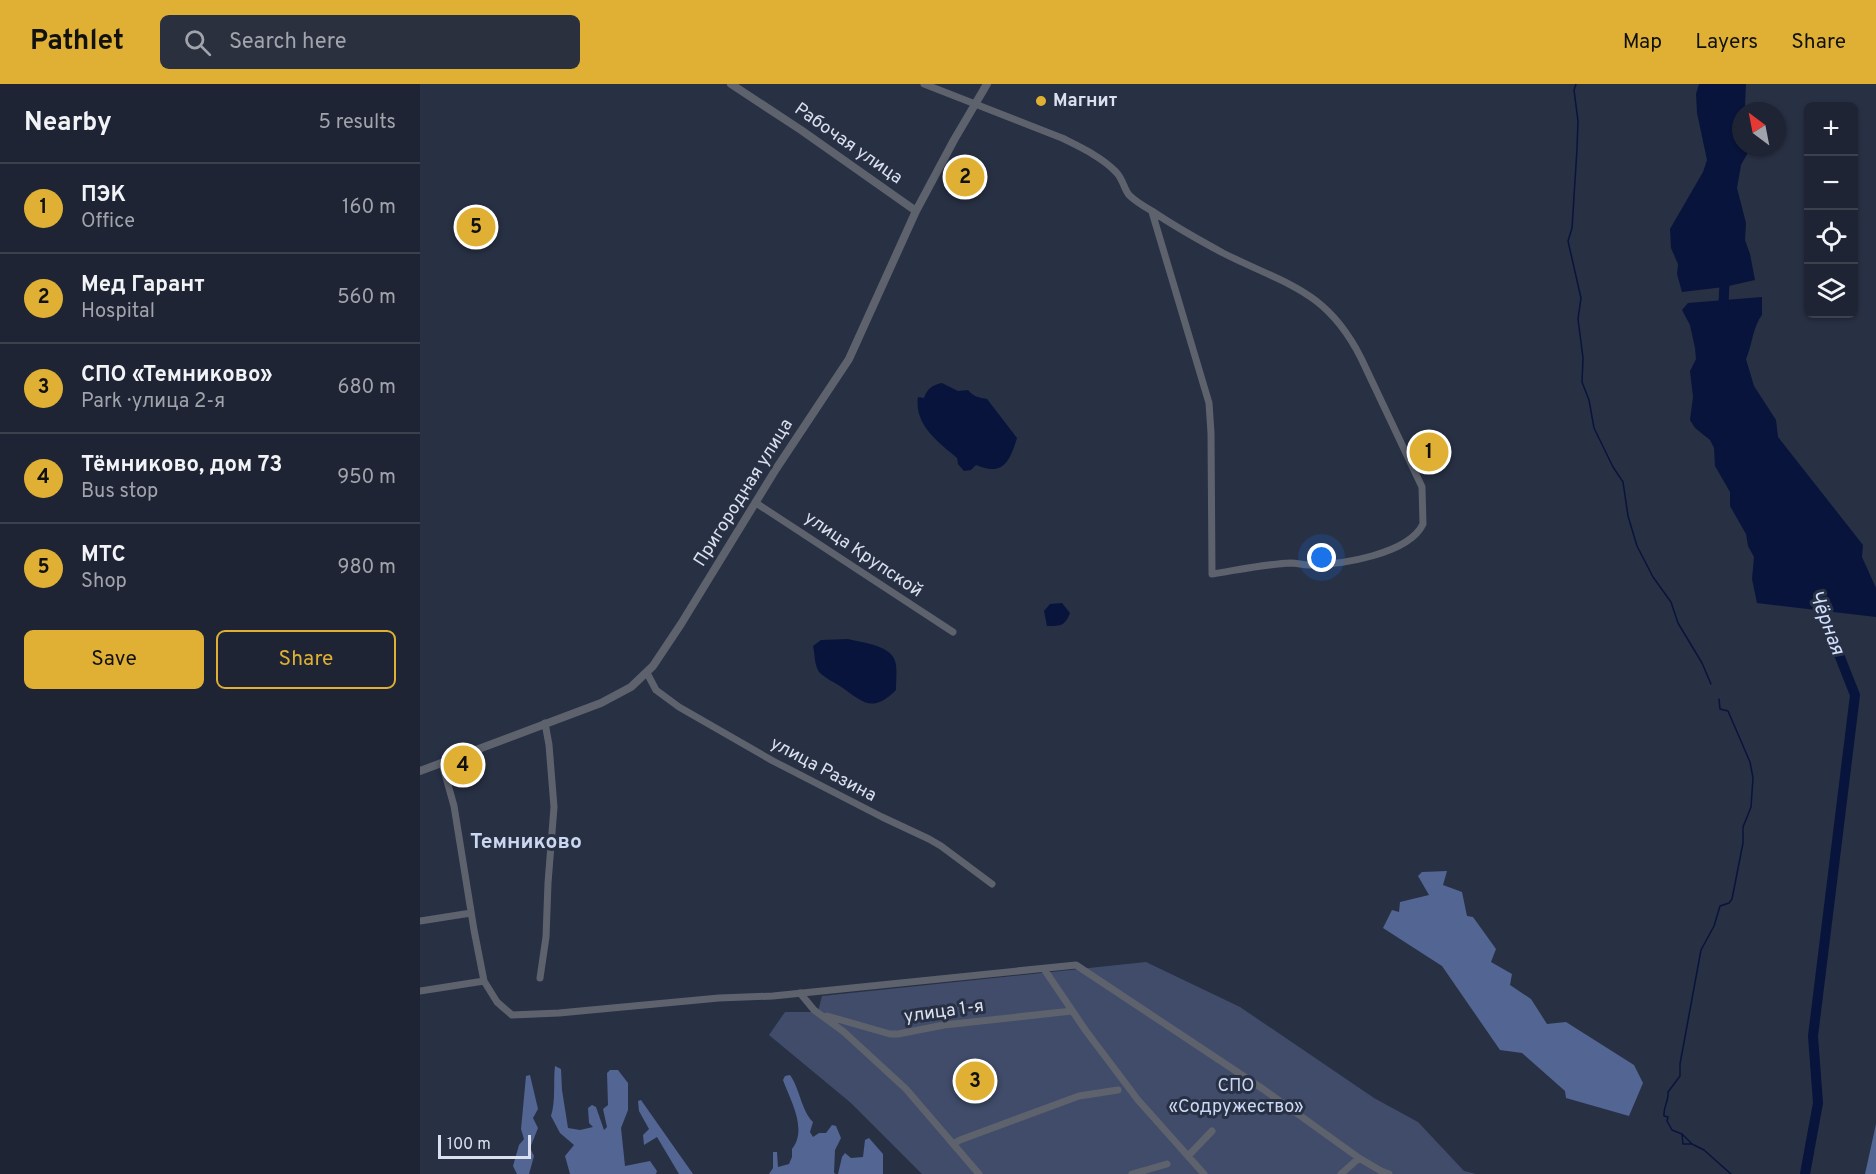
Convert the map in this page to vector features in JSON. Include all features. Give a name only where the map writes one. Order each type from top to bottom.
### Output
[{"type":"street","name":"Рабочая улица","points":[[731,84],[916,211]]},
{"type":"street","points":[[924,84],[1062,138],[1116,171],[1128,194],[1152,212],[1223,253],[1302,290],[1321,304],[1341,323],[1361,358],[1422,487],[1423,524],[1411,539],[1398,547],[1368,558],[1309,565],[1292,563],[1212,574],[1209,403],[1152,212]]},
{"type":"street","name":"Пригородная улица","points":[[420,771],[615,696],[631,687],[647,673],[681,624],[849,358],[916,211],[987,84]]},
{"type":"street","name":"улица Крупской","points":[[756,503],[953,632]]},
{"type":"street","name":"улица Разина","points":[[647,673],[656,690],[679,707],[773,761],[929,839],[992,884]]},
{"type":"street","points":[[540,978],[546,937],[554,807],[545,723]]},
{"type":"street","points":[[442,763],[454,806],[484,981],[492,996],[502,1008],[512,1015],[522,1016],[719,998],[773,996],[1076,965],[1263,1089],[1359,1158],[1381,1172],[1389,1174]]},
{"type":"street","points":[[420,921],[471,914]]},
{"type":"street","points":[[1044,969],[1138,1100],[1204,1174]]},
{"type":"street","points":[[420,992],[484,981]]},
{"type":"street","points":[[800,993],[821,1015],[890,1073],[979,1174]]},
{"type":"street","name":"улица 1-я","points":[[821,1015],[890,1034],[898,1034],[944,1025],[1072,1011]]},
{"type":"street","points":[[953,1144],[1078,1096],[1119,1090]]},
{"type":"street","points":[[1188,1156],[1212,1131]]},
{"type":"street","points":[[1341,1174],[1359,1158]]},
{"type":"street","points":[[1132,1174],[1167,1164]]},
{"type":"green space","name":"СПО «Содружество»","points":[[1146,962],[1240,1007],[1374,1098],[1418,1122],[1464,1171],[1476,1174],[922,1174],[851,1103],[769,1035],[785,1012],[818,1012],[822,996]]},
{"type":"shaded area","points":[[1699,84],[1746,84],[1745,102],[1732,102],[1732,156],[1746,156],[1741,165],[1737,188],[1746,223],[1745,240],[1755,280],[1724,287],[1682,292],[1677,274],[1678,264],[1671,248],[1670,229],[1703,172],[1707,160],[1697,113],[1696,94]]},
{"type":"shaded area","points":[[1762,297],[1762,315],[1746,359],[1754,386],[1776,420],[1778,437],[1863,545],[1862,557],[1876,588],[1876,617],[1757,603],[1752,579],[1754,557],[1748,546],[1746,534],[1730,506],[1730,492],[1715,466],[1714,448],[1710,440],[1695,428],[1690,420],[1693,397],[1690,371],[1696,359],[1690,325],[1682,310],[1688,303]]},
{"type":"shaded area","points":[[942,383],[958,391],[968,390],[974,395],[987,399],[1017,438],[1004,465],[993,469],[976,465],[971,470],[964,471],[958,464],[957,458],[929,432],[920,416],[918,397],[924,398],[930,388]]},
{"type":"shaded area","points":[[1062,603],[1070,613],[1066,621],[1059,625],[1047,626],[1044,611],[1050,604]]},
{"type":"shaded area","points":[[848,639],[877,646],[894,658],[896,690],[880,702],[874,704],[861,701],[824,677],[818,670],[813,646],[821,640]]},
{"type":"shaded area","points":[[1447,871],[1443,885],[1462,892],[1467,916],[1473,917],[1496,949],[1491,962],[1512,974],[1510,985],[1531,999],[1547,1024],[1566,1022],[1634,1065],[1643,1083],[1629,1116],[1566,1098],[1565,1091],[1522,1053],[1500,1050],[1442,966],[1383,928],[1392,910],[1399,912],[1400,902],[1429,895],[1418,876],[1422,872]]},
{"type":"shaded area","points":[[555,1066],[561,1069],[568,1128],[580,1130],[593,1127],[589,1123],[588,1108],[592,1105],[596,1107],[604,1130],[607,1127],[603,1109],[608,1105],[607,1073],[610,1070],[618,1070],[628,1083],[628,1110],[621,1128],[625,1166],[650,1161],[657,1171],[656,1174],[570,1174],[565,1156],[574,1145],[560,1133],[551,1116]]},
{"type":"shaded area","points":[[530,1075],[538,1109],[533,1118],[538,1128],[530,1148],[534,1156],[529,1174],[517,1174],[513,1166],[519,1145],[524,1139],[521,1129],[526,1076]]},
{"type":"shaded area","points":[[790,1075],[806,1112],[813,1122],[810,1132],[813,1137],[819,1133],[826,1133],[832,1125],[836,1126],[841,1138],[835,1150],[834,1173],[836,1174],[769,1174],[773,1168],[773,1152],[777,1152],[778,1167],[789,1164],[798,1133],[796,1114],[783,1080],[785,1076]]},
{"type":"shaded area","points":[[641,1100],[693,1174],[679,1174],[657,1137],[644,1145],[643,1135],[649,1129],[639,1111],[638,1101]]},
{"type":"shaded area","points":[[1876,1124],[1876,1174],[1865,1174]]},
{"type":"shaded area","points":[[869,1138],[883,1154],[883,1174],[838,1174],[845,1153],[851,1158],[863,1157],[865,1140]]},
{"type":"waterway","points":[[1576,84],[1574,90],[1578,121],[1577,149],[1572,228],[1568,241],[1581,298],[1578,319],[1583,358],[1582,382],[1589,400],[1594,428],[1623,482],[1628,516],[1637,546],[1653,577],[1671,602],[1678,623],[1702,663],[1711,684]]},
{"type":"waterway","name":"Чёрная","points":[[1723,314],[1725,273]]},
{"type":"waterway","name":"Чёрная","points":[[1805,1174],[1818,1103],[1813,1036],[1855,695],[1817,599]]},
{"type":"waterway","points":[[1719,699],[1720,709],[1728,711],[1750,762],[1753,778],[1751,807],[1743,827],[1743,843],[1732,899],[1729,903],[1720,906],[1714,926],[1701,950],[1680,1064],[1680,1076],[1668,1092],[1664,1116],[1668,1117],[1667,1121],[1672,1130],[1682,1134],[1692,1144],[1704,1150],[1731,1174]]},
{"type":"waterway","points":[[1682,1135],[1683,1144],[1692,1144]]},
{"type":"place","name":"Магнит","points":[[1041,101]]},
{"type":"place","name":"Мед Гарант","points":[[965,177]]},
{"type":"place","name":"МТС","points":[[476,227]]},
{"type":"place","name":"ПЭК","points":[[1429,452]]},
{"type":"place","name":"Тёмниково, дом 73","points":[[463,765]]},
{"type":"place","name":"СПО «Темниково»","points":[[975,1081]]},
{"type":"district","name":"Темниково","points":[[526,842]]}]
